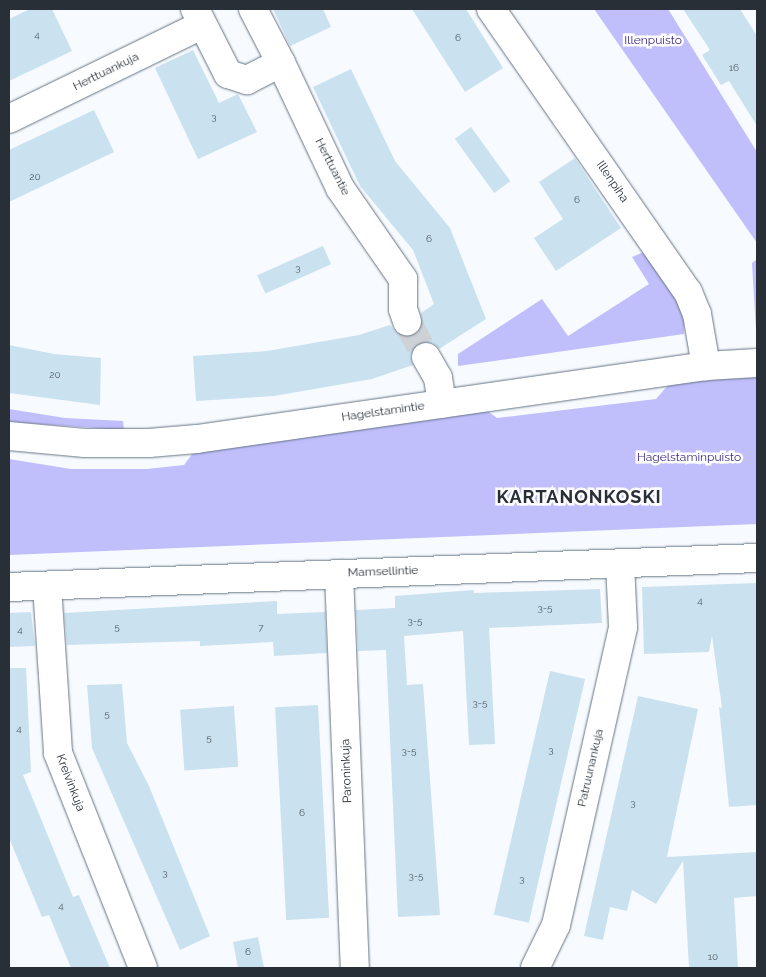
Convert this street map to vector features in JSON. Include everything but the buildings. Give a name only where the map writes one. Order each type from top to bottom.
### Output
[{"type":"street","name":"Herttuantie","points":[[253,9],[340,188],[403,279],[403,309],[407,321]]},
{"type":"street","name":"Illenpiha","points":[[491,9],[688,292],[697,314],[706,366]]},
{"type":"street","points":[[198,17],[228,74],[248,80],[281,64]]},
{"type":"street","name":"Herttuankuja","points":[[9,119],[198,17]]},
{"type":"street","points":[[426,357],[438,378],[442,404]]},
{"type":"street","name":"Hagelstamintie","points":[[9,436],[85,443],[149,443],[706,366],[757,363]]},
{"type":"street","name":"Mamsellintie","points":[[9,587],[757,558]]},
{"type":"street","name":"Patruunankuja","points":[[535,968],[556,925],[623,627],[620,563]]},
{"type":"street","name":"Paroninkuja","points":[[339,574],[356,968]]},
{"type":"street","name":"Kreivinkuja","points":[[47,586],[58,753],[143,968]]},
{"type":"green space","name":"Illenpuisto","points":[[594,9],[668,9],[757,152],[757,243]]},
{"type":"green space","points":[[644,252],[673,292],[684,315],[684,334],[458,366],[458,354],[542,299],[568,336],[649,284],[632,257]]},
{"type":"green space","points":[[757,259],[757,347],[752,263]]},
{"type":"green space","name":"Hagelstaminpuisto","points":[[757,375],[757,524],[9,555],[9,459],[71,469],[147,469],[184,465],[196,449],[323,435],[485,409],[497,418],[656,399],[669,384]]},
{"type":"green space","points":[[9,409],[65,418],[123,421],[124,430],[9,422]]},
{"type":"tunnel","points":[[407,321],[426,357]]},
{"type":"district","name":"KARTANONKOSKI","points":[[579,497]]}]
